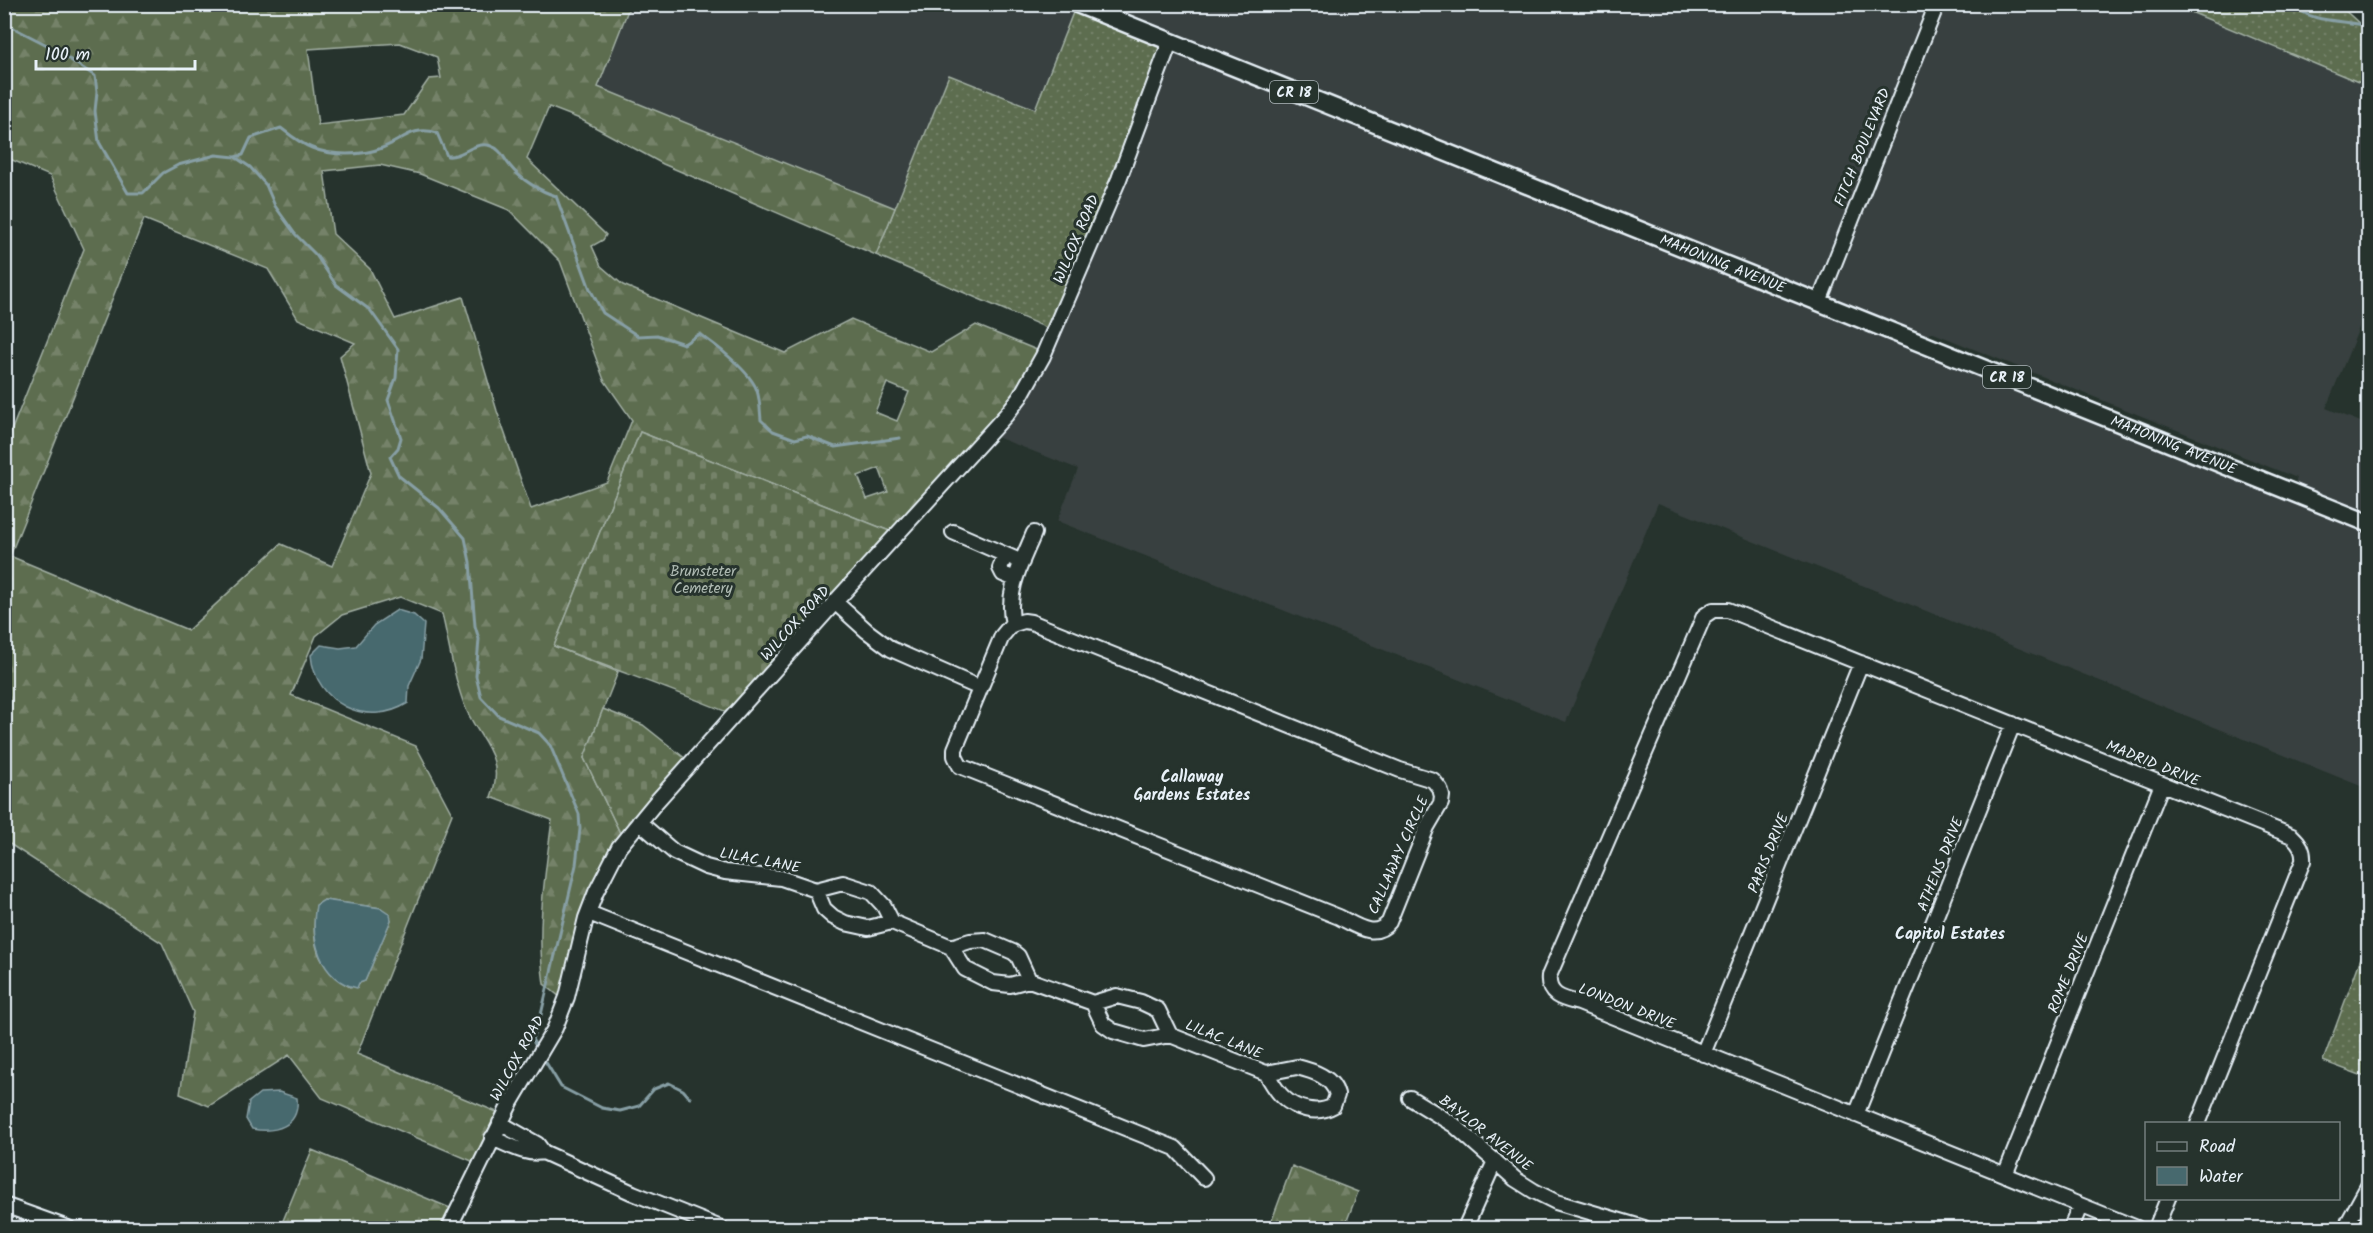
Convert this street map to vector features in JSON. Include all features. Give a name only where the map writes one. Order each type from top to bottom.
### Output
[{"type":"main road","name":"MAHONING AVENUE","points":[[1077,4],[2368,522]]},
{"type":"street","name":"FITCH BOULEVARD","points":[[1819,302],[1937,4]]},
{"type":"street","name":"WILCOX ROAD","points":[[449,1228],[492,1138],[555,1028],[567,997],[589,913],[605,871],[619,847],[835,602],[1006,415],[1032,377],[1119,179],[1170,42]]},
{"type":"street","points":[[953,532],[1022,562]]},
{"type":"street","points":[[1013,624],[1010,611],[1011,591],[1034,533]]},
{"type":"street","points":[[1005,556],[1000,568],[1003,574],[1015,579]]},
{"type":"street","points":[[835,602],[891,649],[980,688]]},
{"type":"street","name":"MADRID DRIVE","points":[[1713,610],[1728,610],[2292,836],[2297,841],[2303,856],[2199,1122]]},
{"type":"street","name":"LONDON DRIVE","points":[[1713,610],[1701,620],[1549,976],[1553,993],[2137,1228]]},
{"type":"street","name":"CALLAWAY CIRCLE","points":[[1031,622],[1391,766],[1433,780],[1440,789],[1441,804],[1427,827],[1389,922],[1382,929],[1368,931],[1015,787],[964,769],[958,763],[955,749],[1002,636],[1013,624],[1031,622]]},
{"type":"street","name":"PARIS DRIVE","points":[[1703,1054],[1861,663]]},
{"type":"street","name":"ATHENS DRIVE","points":[[1856,1115],[2013,724]]},
{"type":"street","name":"ROME DRIVE","points":[[2005,1175],[2162,784]]},
{"type":"street","name":"LILAC LANE","points":[[639,822],[674,852],[706,867],[724,872],[781,878],[816,890],[843,883],[871,892],[884,906],[892,922],[868,928],[845,923],[824,909],[816,890]]},
{"type":"street","points":[[589,913],[1175,1148],[1204,1178]]},
{"type":"street","points":[[892,922],[951,947],[965,969],[993,983],[1010,985],[1029,980],[1093,1003]]},
{"type":"street","points":[[951,947],[978,939],[1013,952],[1023,964],[1029,980]]},
{"type":"street","name":"LILAC LANE","points":[[1170,1035],[1158,1010],[1141,1002],[1117,996],[1093,1003],[1103,1024],[1113,1031],[1144,1040],[1170,1035],[1266,1073],[1288,1068],[1304,1069],[1325,1078],[1332,1084],[1337,1095],[1336,1101],[1333,1106],[1320,1111],[1302,1108],[1281,1096],[1266,1073]]},
{"type":"street","name":"BAYLOR AVENUE","points":[[1410,1098],[1454,1125],[1515,1179],[1556,1202],[1644,1228]]},
{"type":"street","points":[[500,1123],[537,1144],[543,1152],[633,1193],[721,1228]]},
{"type":"street","points":[[492,1138],[523,1150],[543,1152]]},
{"type":"street","points":[[1465,1228],[1495,1161]]},
{"type":"street","points":[[2345,1228],[2368,1186]]},
{"type":"street","points":[[2156,1228],[2167,1200]]},
{"type":"street","points":[[4,1205],[68,1228]]},
{"type":"street","points":[[2071,1228],[2080,1206]]},
{"type":"shaded area","points":[[630,5],[1076,5],[1035,109],[949,75],[876,255],[663,164],[584,121]]},
{"type":"shaded area","points":[[1077,5],[2174,5],[2368,86],[2368,306],[2326,408],[2368,425],[2368,789],[1658,503],[1566,722],[1057,521],[1078,469],[989,434],[1054,331]],"holes":[[[1931,332],[2297,478],[2292,491],[1926,344]]]},
{"type":"green space","points":[[5,5],[630,5],[598,87],[895,208],[876,255],[663,164],[580,119],[549,107],[527,159],[606,235],[603,240],[592,246],[601,266],[623,285],[785,353],[851,319],[931,352],[976,325],[1044,353],[1032,377],[897,534],[640,432],[554,646],[618,672],[584,758],[624,841],[605,871],[565,1001],[544,984],[542,963],[542,902],[552,820],[491,797],[495,782],[493,758],[469,716],[460,693],[442,614],[400,597],[342,615],[316,636],[291,695],[416,746],[452,814],[357,1054],[504,1115],[479,1164],[322,1098],[289,1055],[209,1106],[180,1094],[193,1012],[162,943],[5,841],[4,449],[84,249],[50,176],[5,157]],"holes":[[[400,43],[437,57],[441,78],[429,79],[404,115],[318,125],[308,49]],[[380,165],[420,174],[509,210],[560,261],[604,380],[632,420],[607,482],[531,509],[497,411],[463,297],[395,319],[370,269],[333,234],[324,171]],[[144,219],[268,269],[298,319],[355,343],[340,356],[371,473],[332,566],[281,544],[188,630],[10,556]],[[887,383],[909,392],[897,421],[875,412]],[[879,468],[888,492],[867,499],[858,476]],[[324,900],[381,908],[391,920],[365,981],[350,987],[339,980],[323,963],[315,942],[316,906]]]},
{"type":"green space","points":[[1076,5],[1170,42],[1054,331],[876,255],[949,75],[1035,109]]},
{"type":"green space","points":[[2174,5],[2339,5],[2360,24],[2368,26],[2368,86]]},
{"type":"green space","name":"Brunsteter Cemetery","points":[[640,432],[897,534],[734,715],[554,646]]},
{"type":"green space","points":[[603,709],[643,725],[691,763],[624,841],[584,758]]},
{"type":"green space","points":[[2368,939],[2368,1078],[2323,1061]]},
{"type":"green space","points":[[312,1150],[457,1211],[449,1228],[331,1228],[322,1225],[320,1228],[280,1228]]},
{"type":"green space","points":[[1292,1166],[1358,1192],[1344,1228],[1269,1228]]},
{"type":"water","points":[[397,610],[414,615],[424,624],[421,659],[409,686],[408,703],[392,710],[376,713],[360,712],[346,707],[322,686],[315,672],[311,655],[321,645],[340,648],[356,646],[374,625]]},
{"type":"water","points":[[324,900],[381,908],[390,914],[391,920],[365,981],[359,983],[357,988],[334,976],[320,956],[316,944],[314,918],[316,905]]},
{"type":"water","points":[[279,1092],[297,1098],[297,1108],[290,1122],[277,1129],[252,1129],[246,1119],[249,1102],[260,1093]]},
{"type":"waterway","points":[[2292,4],[2300,11],[2319,18],[2368,26]]},
{"type":"waterway","points":[[4,23],[49,46],[95,76],[97,92],[95,111],[99,142],[128,193],[143,193],[163,173],[178,165],[216,155],[235,157],[250,167],[266,185],[275,206],[295,234],[316,255],[336,285],[370,310],[398,349],[396,378],[388,400],[401,438],[398,448],[390,457],[399,476],[439,508],[465,538],[470,562],[475,626],[479,639],[476,676],[481,697],[499,716],[539,733],[550,745],[579,814],[580,829],[576,865],[540,1019],[532,1039],[537,1048]]},
{"type":"waterway","points":[[235,157],[243,155],[251,138],[281,128],[308,146],[337,154],[374,151],[408,134],[421,131],[437,133],[447,156],[453,156],[479,145],[494,147],[514,171],[525,180],[556,196],[590,289],[603,313],[638,336],[657,335],[684,344],[699,334],[723,352],[748,376],[758,394],[761,420],[773,431],[795,439],[807,436],[835,447],[900,438]]},
{"type":"waterway","points":[[542,1056],[561,1087],[602,1108],[620,1111],[639,1106],[654,1089],[669,1083],[683,1090],[690,1098]]},
{"type":"district","name":"Callaway Gardens Estates","points":[[1192,785]]},
{"type":"district","name":"Capitol Estates","points":[[1950,933]]}]
